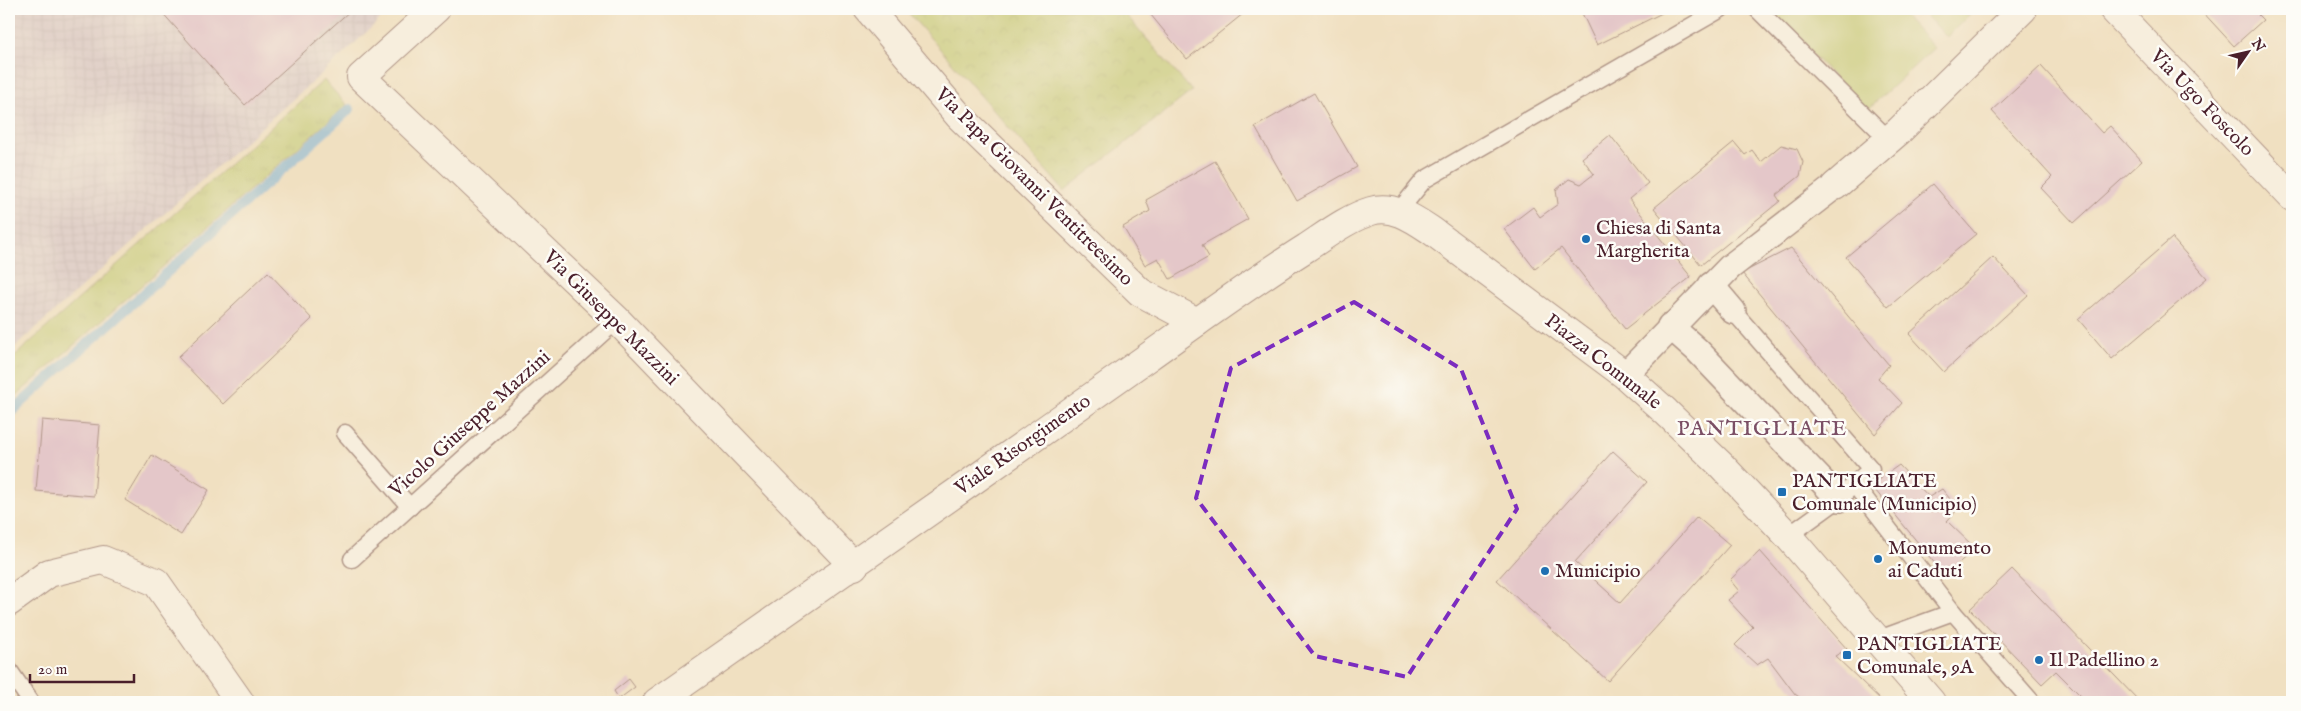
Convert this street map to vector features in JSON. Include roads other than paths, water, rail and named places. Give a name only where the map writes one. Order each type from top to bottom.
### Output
[{"type":"street","name":"Via Giuseppe Mazzini","points":[[436,9],[361,77],[617,320],[854,566]]},
{"type":"street","name":"Via Papa Giovanni Ventitreesimo","points":[[868,9],[959,116],[1140,292],[1197,322]]},
{"type":"street","points":[[1624,375],[1730,267],[1835,186],[1889,140],[2023,9]]},
{"type":"street","name":"Via Ugo Foscolo","points":[[2113,9],[2292,197]]},
{"type":"street","name":"Viale Risorgimento","points":[[657,702],[854,566],[1197,322],[1291,258],[1352,220],[1378,210],[1398,212]]},
{"type":"street","name":"Piazza Comunale","points":[[1398,212],[1432,230],[1624,375],[1722,465],[1788,536],[1931,702]]},
{"type":"street","points":[[1711,285],[1733,310]]},
{"type":"street","points":[[1670,326],[1846,491]]},
{"type":"street","points":[[9,602],[49,572],[103,560],[156,582],[240,702]]},
{"type":"lane","points":[[1398,212],[1424,180],[1721,9]]},
{"type":"lane","points":[[1757,9],[1889,140]]},
{"type":"lane","points":[[1733,310],[1871,469],[1788,536]]},
{"type":"lane","name":"Vicolo Giuseppe Mazzini","points":[[352,560],[617,320]]},
{"type":"lane","points":[[345,433],[410,507]]},
{"type":"lane","points":[[1846,491],[2032,702]]},
{"type":"lane","points":[[1879,640],[1953,612]]},
{"type":"lane","points":[[9,670],[31,702]]},
{"type":"waterway","points":[[9,414],[350,109]]},
{"type":"place","name":"Chiesa di Santa Margherita","points":[[1586,239]]},
{"type":"place","name":"PANTIGLIATE Comunale (Municipio)","points":[[1782,492]]},
{"type":"place","name":"Monumento ai Caduti","points":[[1878,559]]},
{"type":"place","name":"Municipio","points":[[1545,571]]},
{"type":"place","name":"PANTIGLIATE Comunale, 9A","points":[[1847,655]]},
{"type":"place","name":"Il Padellino 2","points":[[2039,660]]},
{"type":"district","name":"PANTIGLIATE","points":[[1762,429]]}]
